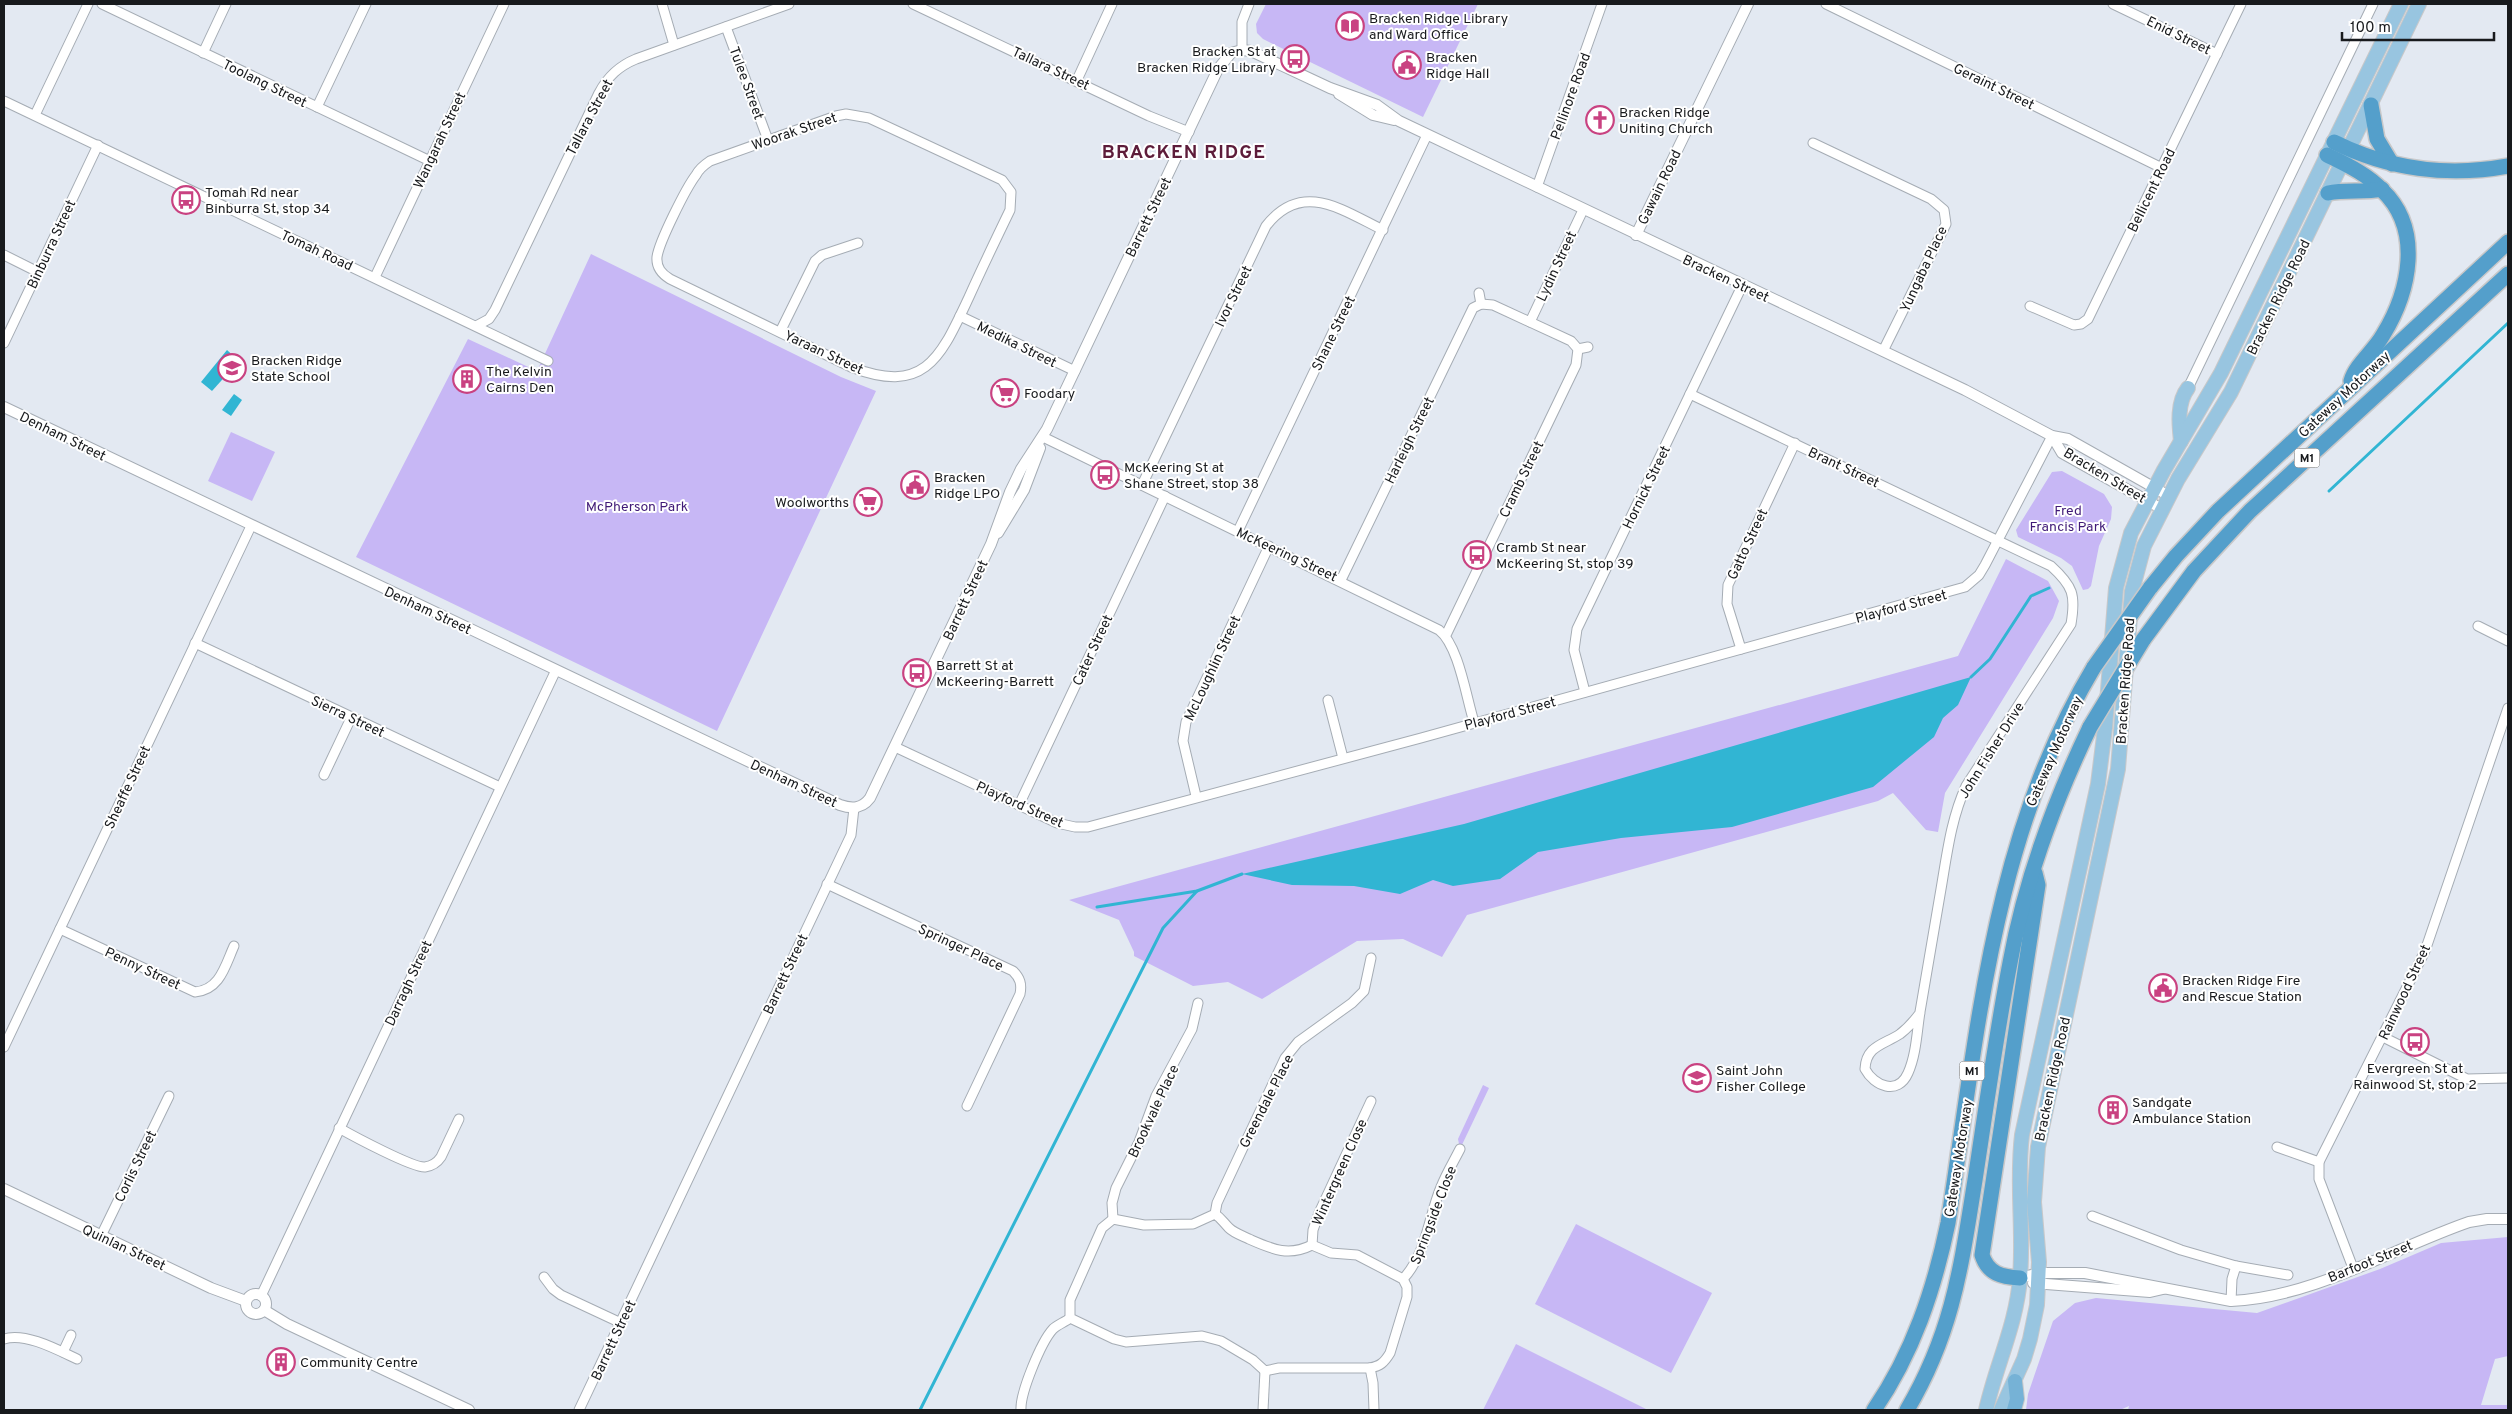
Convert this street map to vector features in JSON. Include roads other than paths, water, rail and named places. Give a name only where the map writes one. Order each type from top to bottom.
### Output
[{"type":"highway","points":[[2371,105],[2377,139],[2392,164]]},
{"type":"highway","points":[[2331,148],[2346,156],[2420,169],[2452,171],[2508,166]]},
{"type":"highway","points":[[2346,156],[2358,171],[2382,189],[2401,216],[2409,248],[2408,271],[2394,317],[2372,352],[2354,372],[2349,390]]},
{"type":"highway","points":[[2328,193],[2348,190],[2368,192],[2382,189]]},
{"type":"highway","name":"Gateway Motorway","points":[[1874,1410],[1905,1360],[1925,1312],[1939,1266],[1948,1223],[1994,930],[2024,817],[2044,766],[2072,706],[2094,668],[2150,588],[2176,556],[2218,511],[2508,242]]},
{"type":"highway","name":"Gateway Motorway","points":[[1907,1410],[1934,1359],[1951,1314],[1957,1290],[2009,964],[2034,865],[2063,784],[2090,727],[2143,640],[2194,571],[2250,511],[2508,274]]},
{"type":"highway","points":[[2020,1278],[2006,1277],[1990,1270],[1982,1255],[2038,885],[2034,865]]},
{"type":"highway","points":[[2014,1410],[2017,1399],[2015,1381]]},
{"type":"main road","name":"Bracken Ridge Road","points":[[1986,1410],[2011,1329],[2020,1278],[2018,1175],[2022,1135],[2098,784],[2118,579],[2128,541],[2146,501],[2221,373],[2401,4]]},
{"type":"main road","name":"Bracken Ridge Road","points":[[2001,1410],[2015,1381],[2030,1339],[2039,1279],[2034,1202],[2038,1147],[2117,776],[2132,591],[2144,546],[2169,496],[2231,392],[2419,4]]},
{"type":"main road","points":[[2181,441],[2179,427],[2181,401],[2188,388]]},
{"type":"street","points":[[35,115],[88,4]]},
{"type":"street","name":"Toolang Street","points":[[102,4],[430,161]]},
{"type":"street","points":[[203,52],[226,4]]},
{"type":"street","points":[[317,107],[366,4]]},
{"type":"street","name":"Wangarah Street","points":[[375,277],[504,4]]},
{"type":"street","points":[[662,4],[674,45]]},
{"type":"street","name":"Tallara Street","points":[[476,326],[489,319],[495,310],[605,82],[625,64],[789,4]]},
{"type":"street","name":"Tallara Street","points":[[913,4],[1077,80],[1149,116],[1189,132]]},
{"type":"street","points":[[1077,80],[1112,4]]},
{"type":"street","points":[[1242,50],[1242,22],[1249,4]]},
{"type":"street","name":"Pellinore Road","points":[[1537,187],[1602,4]]},
{"type":"street","name":"Gawain Road","points":[[1636,235],[1748,4]]},
{"type":"street","name":"Geraint Street","points":[[1826,4],[2162,168]]},
{"type":"street","name":"Enid Street","points":[[2113,4],[2217,54]]},
{"type":"street","name":"Bellicent Road","points":[[2030,306],[2074,325],[2081,324],[2088,319],[2241,4]]},
{"type":"street","points":[[2188,388],[2373,4]]},
{"type":"street","name":"Tulee Street","points":[[726,27],[768,140]]},
{"type":"street","name":"Bracken Street","points":[[1242,50],[1270,59],[1330,88],[1377,105],[1399,121],[1427,135],[1742,286],[1884,351],[2010,412],[2052,436],[2068,439],[2169,496]]},
{"type":"street","name":"Barrett Street","points":[[580,1410],[851,835],[854,808],[861,806],[870,798],[992,544],[1010,492],[1021,470],[1043,437],[1222,62],[1231,53],[1242,50]]},
{"type":"street","name":"Tomah Road","points":[[4,101],[548,361]]},
{"type":"street","name":"Woorak Street","points":[[658,267],[660,247],[688,188],[702,167],[710,161],[836,116],[858,114],[1002,180],[1011,192]]},
{"type":"street","name":"Shane Street","points":[[1238,531],[1427,135]]},
{"type":"street","name":"Yungaba Place","points":[[1813,143],[1931,199],[1944,210],[1946,224],[1884,351]]},
{"type":"street","name":"Binburra Street","points":[[4,343],[98,145]]},
{"type":"street","name":"Yaraan Street","points":[[658,267],[662,274],[670,280],[851,367],[877,377],[890,378],[916,372],[931,363],[946,343],[1010,210],[1013,198],[1011,192]]},
{"type":"street","name":"Ivor Street","points":[[1142,485],[1266,226],[1274,215],[1297,202],[1321,202],[1383,230]]},
{"type":"street","name":"Lydin Street","points":[[1530,322],[1583,210]]},
{"type":"street","points":[[780,332],[815,261],[822,255],[858,243]]},
{"type":"street","points":[[4,255],[38,272]]},
{"type":"street","name":"Hornick Street","points":[[1585,692],[1574,650],[1578,628],[1742,286]]},
{"type":"street","points":[[1479,293],[1481,304],[1493,305],[1571,341],[1578,349],[1588,347]]},
{"type":"street","name":"Harleigh Street","points":[[1341,580],[1473,308],[1481,304]]},
{"type":"street","name":"Medika Street","points":[[960,316],[1075,371]]},
{"type":"street","name":"Cramb Street","points":[[1446,635],[1576,365],[1578,349]]},
{"type":"street","name":"Brant Street","points":[[1690,394],[1997,540]]},
{"type":"street","name":"Denham Street","points":[[4,407],[840,805],[854,808]]},
{"type":"street","name":"Bracken Street","points":[[2052,436],[2062,453],[2162,509]]},
{"type":"street","name":"Playford Street","points":[[895,746],[1057,823],[1082,827],[1343,758],[1965,587],[1979,575],[2052,436]]},
{"type":"street","name":"McKeering Street","points":[[1043,437],[1341,580],[1430,624],[1446,635]]},
{"type":"street","name":"Gatto Street","points":[[1741,649],[1727,604],[1728,585],[1795,443]]},
{"type":"street","name":"Cater Street","points":[[1019,805],[1165,496]]},
{"type":"street","name":"Sheaffe Street","points":[[4,1047],[251,526]]},
{"type":"street","name":"John Fisher Drive","points":[[1920,1013],[1900,1033],[1874,1047],[1869,1053],[1865,1069],[1869,1077],[1881,1086],[1896,1085],[1908,1074],[1920,1013],[1956,808],[1966,786],[2071,624],[2075,602],[2067,581],[2051,566],[1997,540]]},
{"type":"street","name":"McLoughlin Street","points":[[1196,796],[1183,741],[1186,722],[1269,546]]},
{"type":"street","points":[[2478,626],[2508,641]]},
{"type":"street","points":[[1446,635],[1452,647],[1474,722]]},
{"type":"street","name":"Sierra Street","points":[[195,643],[500,787]]},
{"type":"street","name":"Darragh Street","points":[[261,1296],[556,670]]},
{"type":"street","points":[[1328,700],[1343,758]]},
{"type":"street","name":"Rainwood Street","points":[[2319,1162],[2425,951],[2506,726],[2508,708]]},
{"type":"street","points":[[324,775],[351,718]]},
{"type":"street","name":"Springer Place","points":[[827,884],[1013,971],[1017,975],[1020,982],[1020,994],[967,1106]]},
{"type":"street","name":"Penny Street","points":[[60,928],[195,992],[205,991],[218,981],[234,946]]},
{"type":"street","name":"Greendale Place","points":[[1215,1214],[1217,1204],[1285,1058],[1298,1042],[1352,1003],[1364,991],[1371,958]]},
{"type":"street","name":"Brookvale Place","points":[[1113,1219],[1112,1203],[1116,1188],[1139,1142],[1156,1096],[1192,1030],[1198,1003]]},
{"type":"street","points":[[2383,1037],[2467,1079],[2508,1078]]},
{"type":"street","name":"Corlis Street","points":[[101,1236],[169,1096]]},
{"type":"street","name":"Wintergreen Close","points":[[1312,1245],[1313,1230],[1319,1213],[1371,1101]]},
{"type":"street","points":[[339,1128],[413,1163],[426,1167],[437,1162],[441,1157],[459,1120]]},
{"type":"street","points":[[2276,1148],[2319,1162],[2319,1179],[2353,1268]]},
{"type":"street","name":"Springside Close","points":[[1403,1279],[1413,1268],[1420,1253],[1441,1187],[1460,1149]]},
{"type":"street","name":"Quinlan Street","points":[[4,1189],[211,1288],[246,1301]]},
{"type":"street","points":[[1070,1318],[1070,1300],[1102,1228],[1113,1219],[1144,1225],[1193,1224],[1215,1214],[1223,1219],[1229,1228],[1273,1250],[1284,1253],[1300,1251],[1312,1245],[1331,1253],[1357,1255],[1403,1279],[1407,1287],[1407,1297],[1390,1353],[1379,1366],[1370,1368],[1279,1368],[1265,1371]]},
{"type":"street","points":[[2092,1216],[2181,1250],[2236,1266],[2288,1275]]},
{"type":"street","name":"Barfoot Street","points":[[2020,1278],[2150,1292],[2163,1289],[2231,1301],[2256,1300],[2293,1291],[2469,1222],[2487,1219],[2508,1219]]},
{"type":"street","points":[[2231,1301],[2232,1279],[2236,1266]]},
{"type":"street","points":[[544,1277],[553,1290],[561,1295],[621,1323]]},
{"type":"street","points":[[252,1295],[261,1296],[265,1300],[264,1310],[259,1314],[250,1314],[246,1308],[246,1301],[252,1295]]},
{"type":"street","points":[[264,1310],[287,1324],[468,1410]]},
{"type":"street","points":[[1070,1318],[1114,1339],[1126,1342],[1202,1336],[1221,1341],[1253,1360],[1265,1371]]},
{"type":"street","points":[[1021,1410],[1024,1390],[1047,1339],[1054,1328],[1070,1318]]},
{"type":"street","points":[[63,1352],[71,1334]]},
{"type":"street","points":[[4,1339],[11,1336],[43,1343],[77,1360]]},
{"type":"street","points":[[1370,1368],[1373,1383],[1374,1410]]},
{"type":"street","points":[[1263,1410],[1265,1371]]},
{"type":"water","points":[[227,350],[239,361],[212,391],[201,382]]},
{"type":"water","points":[[234,394],[242,400],[231,416],[222,410]]},
{"type":"water","points":[[1971,677],[1958,705],[1943,718],[1934,737],[1873,787],[1732,827],[1621,838],[1538,852],[1500,879],[1453,886],[1433,880],[1400,894],[1354,886],[1292,885],[1242,874],[1464,824]]},
{"type":"waterway","points":[[2329,491],[2508,323]]},
{"type":"waterway","points":[[1971,677],[1990,659],[2031,596],[2049,588]]},
{"type":"waterway","points":[[1097,907],[1197,891],[1242,874]]},
{"type":"waterway","points":[[920,1410],[1163,928],[1197,891]]},
{"type":"place","name":"Bracken Ridge Library and Ward Office","points":[[1350,26]]},
{"type":"place","name":"Bracken St at Bracken Ridge Library","points":[[1295,59]]},
{"type":"place","name":"Bracken Ridge Hall","points":[[1407,65]]},
{"type":"place","name":"Bracken Ridge Uniting Church","points":[[1600,120]]},
{"type":"place","name":"Tomah Rd near Binburra St, stop 34","points":[[186,200]]},
{"type":"place","name":"Bracken Ridge State School","points":[[232,368]]},
{"type":"place","name":"The Kelvin Cairns Den","points":[[467,379]]},
{"type":"place","name":"Foodary","points":[[1005,393]]},
{"type":"place","name":"McKeering St at Shane Street, stop 38","points":[[1105,475]]},
{"type":"place","name":"Bracken Ridge LPO","points":[[915,485]]},
{"type":"place","name":"Woolworths","points":[[868,502]]},
{"type":"place","name":"Cramb St near McKeering St, stop 39","points":[[1477,555]]},
{"type":"place","name":"Barrett St at McKeering-Barrett","points":[[917,673]]},
{"type":"place","name":"Bracken Ridge Fire and Rescue Station","points":[[2163,988]]},
{"type":"place","name":"Evergreen St at Rainwood St, stop 2","points":[[2415,1042]]},
{"type":"place","name":"Saint John Fisher College","points":[[1697,1078]]},
{"type":"place","name":"Sandgate Ambulance Station","points":[[2113,1110]]},
{"type":"place","name":"Community Centre","points":[[281,1362]]},
{"type":"district","name":"BRACKEN RIDGE","points":[[1184,151]]},
{"type":"park label","name":"McPherson Park","points":[[637,506]]},
{"type":"park label","name":"Fred Francis Park","points":[[2068,518]]}]
